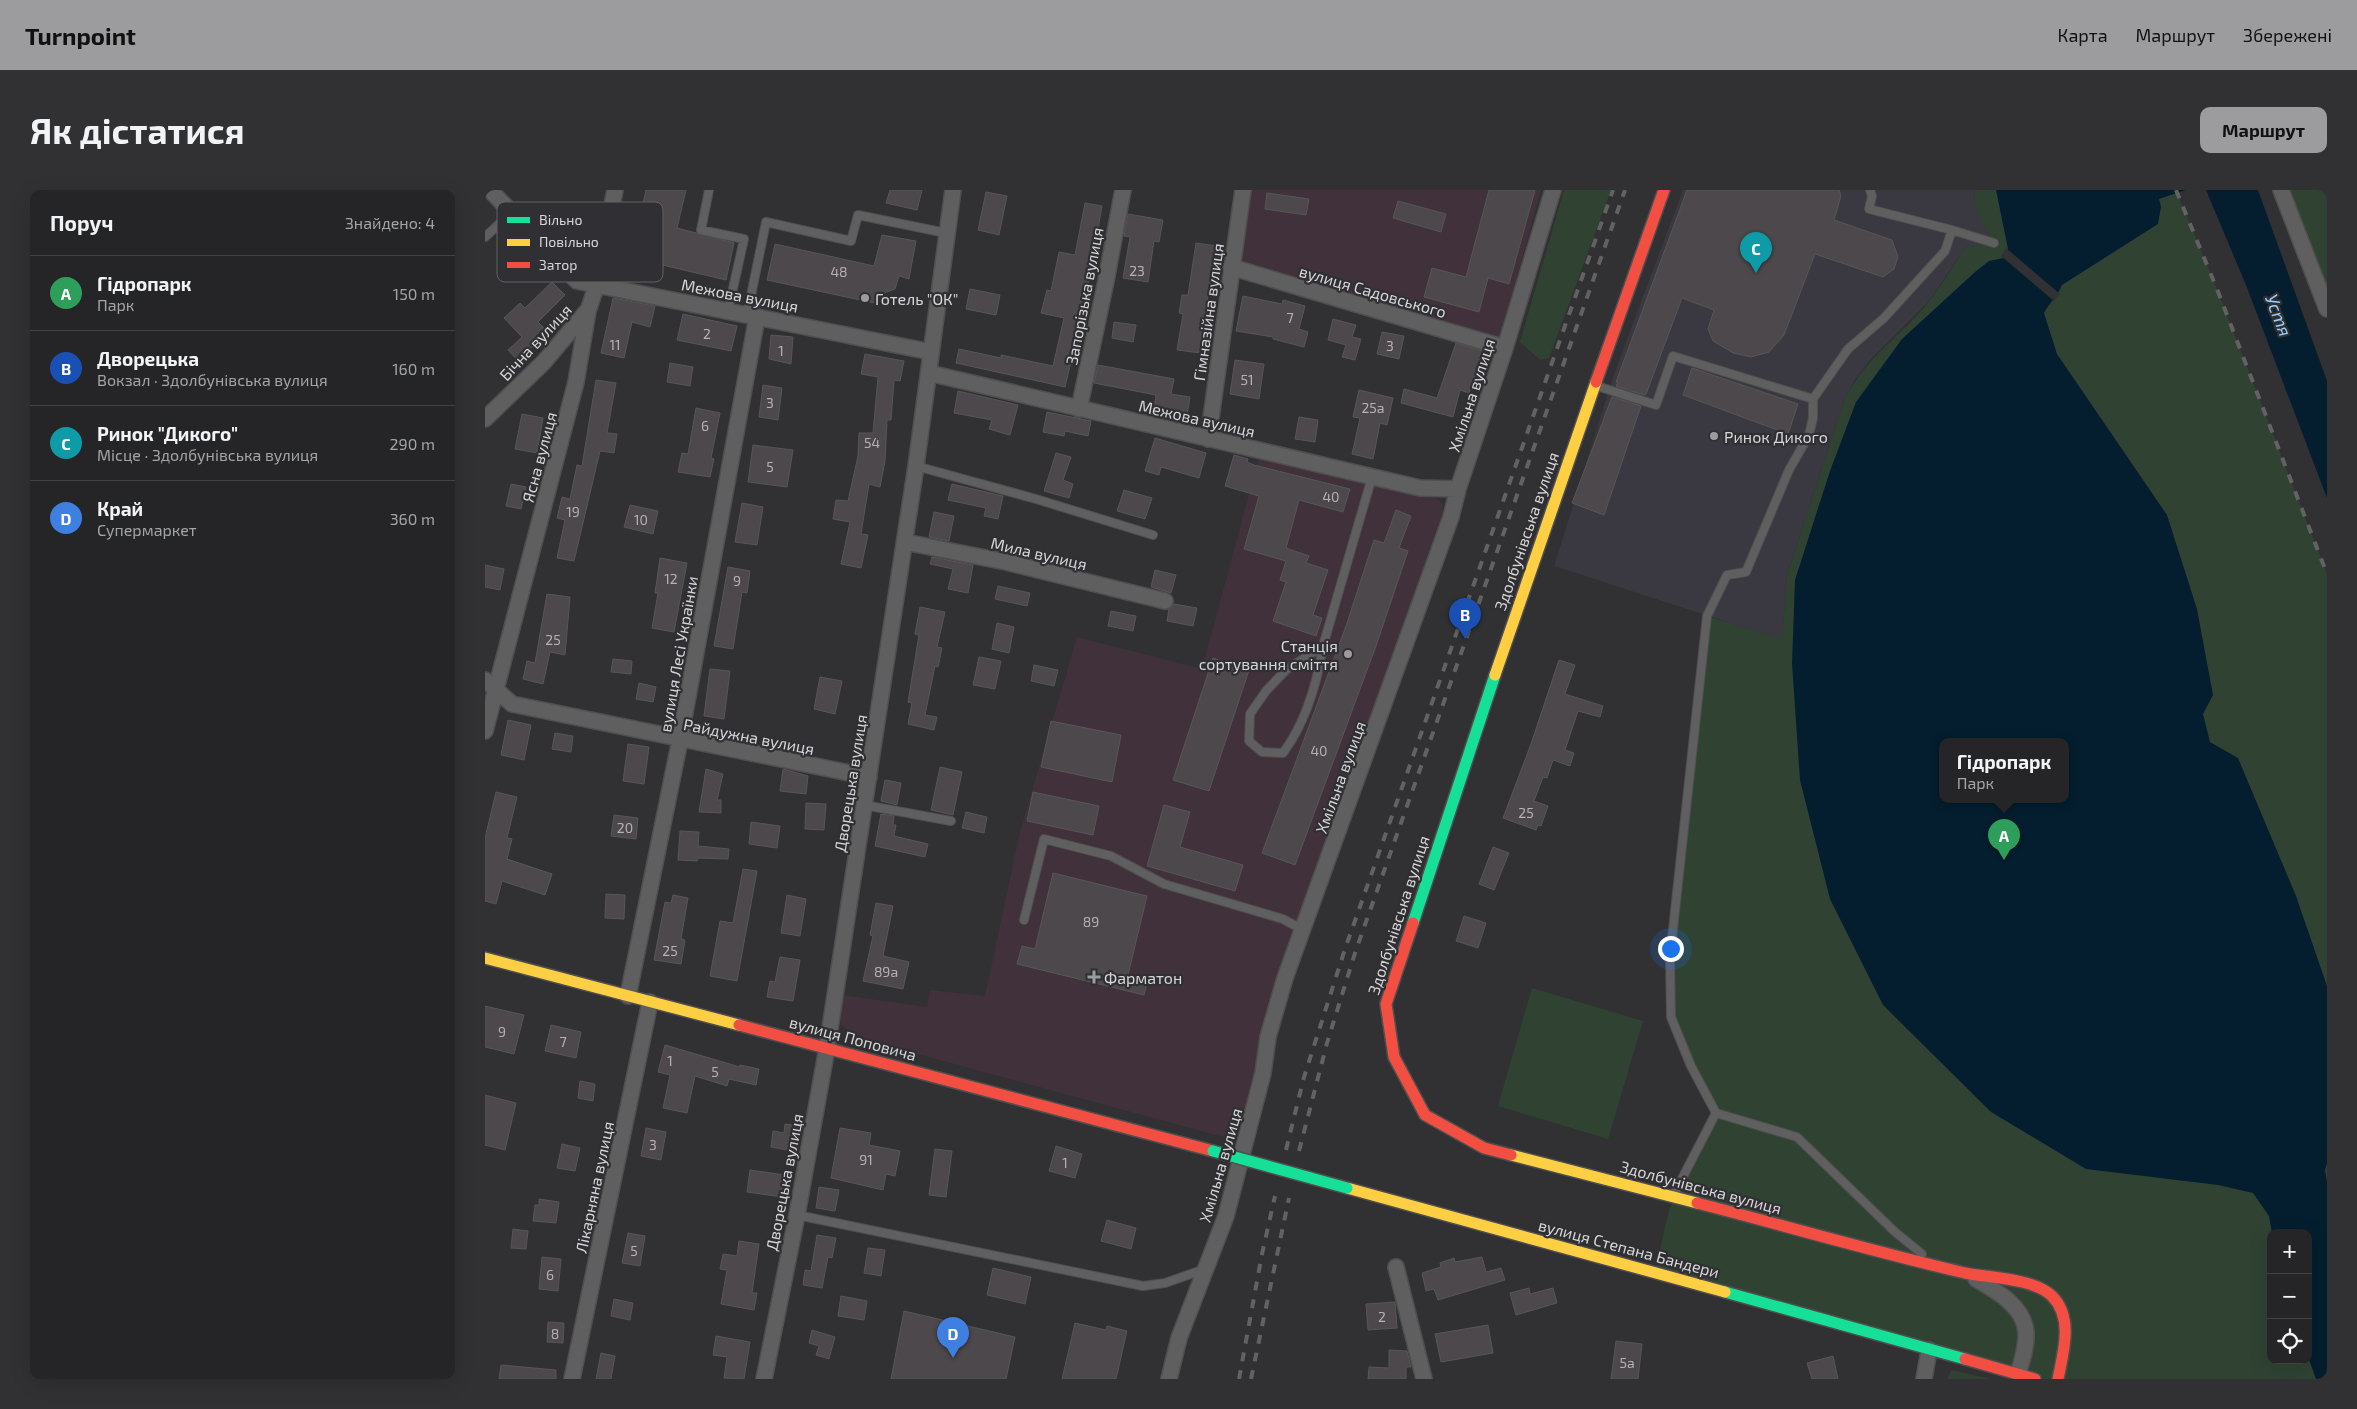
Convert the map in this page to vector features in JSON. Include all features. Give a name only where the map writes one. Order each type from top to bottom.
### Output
[{"type":"street","name":"Межова вулиця","points":[[490,190],[500,202]]},
{"type":"street","name":"Дворецька вулиця","points":[[764,1379],[797,1215],[827,1048],[905,542],[953,190]]},
{"type":"street","name":"Запорізька вулиця","points":[[1079,409],[1123,190]]},
{"type":"street","name":"Гімназійна вулиця","points":[[1208,439],[1243,190]]},
{"type":"street","name":"Хмільна вулиця","points":[[1169,1379],[1179,1338],[1226,1216],[1263,1073],[1269,1037],[1285,978],[1448,526],[1553,190]]},
{"type":"street","name":"Здолбунівська вулиця","points":[[1664,190],[1548,516],[1386,1004],[1394,1057],[1425,1115],[1483,1148],[1937,1266],[2034,1285],[2049,1292],[2059,1304],[2064,1316],[2066,1349],[2058,1379]]},
{"type":"street","points":[[2281,190],[2327,309]]},
{"type":"street","name":"вулиця Садовського","points":[[1231,267],[1505,348]]},
{"type":"street","name":"Межова вулиця","points":[[584,282],[931,352]]},
{"type":"street","name":"Ясна вулиця","points":[[485,731],[491,686],[576,382],[588,310],[597,284]]},
{"type":"street","name":"Бічна вулиця","points":[[485,419],[544,362],[588,310]]},
{"type":"street","name":"вулиця Лесі Українки","points":[[628,996],[680,740],[752,316]]},
{"type":"street","name":"Межова вулиця","points":[[929,373],[1420,488],[1458,489]]},
{"type":"street","name":"Мила вулиця","points":[[905,542],[1006,562],[1165,601]]},
{"type":"street","name":"Райдужна вулиця","points":[[491,686],[512,704],[680,740],[869,777]]},
{"type":"street","name":"вулиця Поповича","points":[[485,958],[1213,1151]]},
{"type":"street","name":"Лікарняна вулиця","points":[[572,1379],[650,1002]]},
{"type":"street","name":"вулиця Степана Бандери","points":[[1213,1151],[1655,1272],[2035,1379]]},
{"type":"street","points":[[1396,1267],[1423,1379]]},
{"type":"street","name":"Здолбунівська вулиця","points":[[1966,1273],[1998,1292],[2019,1312],[2026,1331],[2025,1350],[2018,1374]]},
{"type":"street","points":[[1924,1379],[1929,1350]]},
{"type":"lane","points":[[709,190],[701,230],[744,239],[728,311]]},
{"type":"lane","points":[[1870,190],[1872,196],[1869,209],[1952,230],[1993,243]]},
{"type":"lane","points":[[752,316],[766,222],[851,241],[858,215],[946,233]]},
{"type":"lane","points":[[485,237],[497,226]]},
{"type":"lane","points":[[1937,1266],[1894,1231],[1797,1137],[1716,1113],[1691,1066],[1671,1017],[1669,957],[1707,616],[1727,575],[1746,572],[1789,470],[1809,435],[1813,418],[1813,399],[1848,349],[1884,318],[1945,251],[1952,230]]},
{"type":"lane","points":[[1595,385],[1656,405],[1673,356],[1813,399]]},
{"type":"lane","points":[[916,466],[1036,499],[1153,535]]},
{"type":"lane","points":[[1323,646],[1286,670],[1265,691],[1250,714],[1249,741],[1262,752],[1283,753],[1296,736],[1318,680],[1323,646],[1372,477]]},
{"type":"lane","points":[[865,804],[951,821]]},
{"type":"lane","points":[[1023,920],[1044,839],[1111,856],[1164,884],[1283,919],[1303,930]]},
{"type":"lane","points":[[1672,1198],[1716,1113]]},
{"type":"lane","points":[[797,1215],[1143,1286],[1165,1283],[1206,1269]]},
{"type":"shaded area","points":[[1248,190],[1541,190],[1499,341],[1236,264]]},
{"type":"shaded area","name":"Ринок Дикого","points":[[1683,190],[1975,190],[1974,203],[1994,243],[1965,248],[1930,300],[1871,359],[1854,381],[1844,401],[1787,575],[1782,640],[1554,566],[1614,374]]},
{"type":"shaded area","points":[[1259,457],[1438,499],[1442,504],[1443,513],[1420,589],[1274,993],[1238,1141],[859,1038],[848,1031],[841,1024],[840,1013],[843,995],[927,1007],[930,990],[985,996],[1020,832],[1077,637],[1202,669]]},
{"type":"green space","points":[[1564,190],[1611,190],[1549,358],[1540,360],[1520,342]]},
{"type":"green space","points":[[1975,190],[2176,190],[2217,289],[2327,574],[2327,1379],[2035,1379],[1655,1272],[1669,1210],[1716,1113],[1671,1017],[1670,957],[1707,616],[1782,639],[1787,575],[1844,401],[1853,385],[1874,358],[1920,313],[1965,248],[1993,243],[1974,203]]},
{"type":"green space","points":[[2281,190],[2327,190],[2327,309]]},
{"type":"green space","points":[[1532,988],[1643,1021],[1608,1139],[1498,1106]]},
{"type":"green space","points":[[1952,1370],[1990,1379],[1947,1379]]},
{"type":"water","points":[[1996,190],[2186,190],[2159,199],[2161,207],[2158,224],[2062,285],[2044,313],[2057,354],[2167,515],[2197,609],[2213,695],[2203,714],[2210,742],[2238,758],[2296,896],[2327,986],[2327,1164],[2325,1170],[2327,1182],[2327,1379],[2316,1379],[2311,1364],[2312,1229],[2271,1229],[2269,1216],[2253,1193],[2218,1185],[2086,1169],[1991,1112],[1883,1005],[1830,899],[1800,780],[1792,663],[1795,580],[1830,471],[1856,402],[1902,339],[1989,261],[2003,258],[2008,249]]},
{"type":"water","name":"Устя","points":[[2206,190],[2258,190],[2327,381],[2327,498],[2246,285]]},
{"type":"pier","points":[[2006,248],[2060,294],[2054,301],[2001,256]]},
{"type":"building","points":[[646,190],[686,190],[677,228],[734,243],[726,280],[663,265],[663,202],[643,202]]},
{"type":"building","points":[[890,190],[922,190],[917,210],[886,203]]},
{"type":"building","points":[[1489,190],[1535,190],[1509,284],[1488,278],[1479,312],[1424,297],[1432,268],[1466,277]]},
{"type":"building","points":[[1687,190],[1839,190],[1841,196],[1834,220],[1892,240],[1898,257],[1894,269],[1883,277],[1815,254],[1784,335],[1769,352],[1751,357],[1733,353],[1713,341],[1708,329],[1714,310],[1682,298],[1646,394],[1616,386]]},
{"type":"building","points":[[986,192],[1007,196],[999,235],[978,230]]},
{"type":"building","points":[[1267,193],[1309,199],[1306,215],[1265,209]]},
{"type":"building","points":[[1398,201],[1446,214],[1441,232],[1393,218]]},
{"type":"building","points":[[1085,203],[1102,206],[1086,299],[1065,387],[956,363],[959,349],[1001,358],[1001,355],[1053,366],[1064,318],[1041,313],[1047,290],[1051,291],[1059,252],[1075,255]]},
{"type":"building","points":[[1128,214],[1163,220],[1159,242],[1154,241],[1148,282],[1123,278],[1130,237],[1124,236]]},
{"type":"building","points":[[882,235],[916,241],[909,279],[899,276],[895,289],[884,293],[879,304],[767,280],[775,244],[874,266]]},
{"type":"building","points":[[1196,243],[1217,246],[1201,335],[1204,335],[1201,353],[1177,350],[1183,314],[1179,313],[1182,295],[1188,295]]},
{"type":"building","points":[[552,282],[565,295],[538,322],[544,328],[535,336],[539,341],[518,361],[508,350],[522,337],[504,318],[520,303],[525,308]]},
{"type":"building","points":[[970,289],[1000,295],[996,315],[966,309]]},
{"type":"building","points":[[1243,296],[1282,304],[1283,300],[1305,306],[1299,329],[1308,332],[1304,347],[1273,339],[1273,337],[1236,331]]},
{"type":"building","points":[[613,298],[655,306],[650,327],[632,322],[624,358],[601,353]]},
{"type":"building","points":[[683,314],[737,326],[731,351],[677,340]]},
{"type":"building","points":[[1333,319],[1356,325],[1352,337],[1361,339],[1355,360],[1342,357],[1346,345],[1328,340]]},
{"type":"building","points":[[1114,322],[1136,325],[1133,342],[1112,338]]},
{"type":"building","points":[[1382,332],[1404,336],[1399,359],[1377,354]]},
{"type":"building","points":[[771,335],[793,337],[791,364],[769,359]]},
{"type":"building","points":[[1456,343],[1483,351],[1469,393],[1460,390],[1453,417],[1401,403],[1404,389],[1437,398]]},
{"type":"building","points":[[865,354],[904,361],[900,381],[894,380],[891,420],[887,420],[885,461],[880,487],[869,484],[861,534],[868,535],[861,568],[841,564],[850,522],[833,519],[836,500],[848,501],[858,456],[859,433],[873,433],[878,377],[861,374]]},
{"type":"building","points":[[1235,360],[1264,364],[1259,399],[1230,394]]},
{"type":"building","points":[[670,363],[693,367],[690,386],[667,382]]},
{"type":"building","points":[[1098,365],[1174,379],[1171,394],[1190,397],[1187,415],[1154,410],[1156,395],[1094,383]]},
{"type":"building","points":[[1692,368],[1798,404],[1788,434],[1683,395]]},
{"type":"building","points":[[596,380],[616,383],[607,433],[617,434],[614,453],[600,451],[574,561],[557,558],[565,520],[557,518],[562,497],[570,499],[577,465],[582,466]]},
{"type":"building","points":[[763,385],[782,388],[778,420],[759,417]]},
{"type":"building","points":[[1359,390],[1393,398],[1387,425],[1380,423],[1373,459],[1352,454],[1360,418],[1353,417]]},
{"type":"building","points":[[958,391],[1018,405],[1010,435],[989,429],[992,420],[954,413]]},
{"type":"building","points":[[1612,397],[1641,406],[1604,515],[1572,503]]},
{"type":"building","points":[[696,408],[720,413],[711,458],[714,459],[710,477],[678,472],[682,453],[688,454]]},
{"type":"building","points":[[1047,412],[1091,421],[1088,436],[1065,431],[1064,436],[1043,432]]},
{"type":"building","points":[[522,414],[543,418],[537,453],[515,449]]},
{"type":"building","points":[[1299,417],[1318,420],[1315,442],[1295,439]]},
{"type":"building","points":[[1155,438],[1206,453],[1199,478],[1161,467],[1159,475],[1145,471]]},
{"type":"building","points":[[753,445],[793,450],[787,487],[748,482]]},
{"type":"building","points":[[1056,453],[1071,457],[1063,480],[1073,484],[1069,498],[1044,491]]},
{"type":"building","points":[[1234,455],[1248,459],[1247,462],[1254,465],[1350,489],[1343,512],[1299,500],[1286,548],[1309,556],[1306,563],[1328,570],[1313,615],[1322,618],[1316,636],[1273,621],[1286,582],[1280,580],[1286,561],[1244,549],[1259,496],[1225,486]]},
{"type":"building","points":[[511,484],[526,487],[521,509],[506,506]]},
{"type":"building","points":[[952,484],[1003,496],[998,519],[984,516],[986,508],[948,500]]},
{"type":"building","points":[[1124,490],[1152,498],[1145,519],[1117,511]]},
{"type":"building","points":[[742,503],[763,507],[757,545],[735,542]]},
{"type":"building","points":[[630,505],[658,511],[653,534],[624,527]]},
{"type":"building","points":[[1396,510],[1411,516],[1399,548],[1408,551],[1376,646],[1295,865],[1262,853],[1346,626],[1374,540],[1384,543]]},
{"type":"building","points":[[934,512],[954,516],[949,541],[929,537]]},
{"type":"building","points":[[932,557],[973,565],[968,593],[948,589],[953,569],[930,564]]},
{"type":"building","points":[[660,558],[687,563],[674,632],[652,628],[658,593],[655,593]]},
{"type":"building","points":[[485,565],[504,569],[500,590],[485,587]]},
{"type":"building","points":[[728,567],[750,571],[747,593],[742,592],[733,649],[714,646]]},
{"type":"building","points":[[1155,570],[1176,575],[1171,593],[1151,587]]},
{"type":"building","points":[[998,586],[1030,593],[1027,606],[995,599]]},
{"type":"building","points":[[547,594],[570,597],[565,655],[550,652],[543,684],[523,679],[527,661],[535,663]]},
{"type":"building","points":[[1174,604],[1197,608],[1193,626],[1167,621],[1169,609]]},
{"type":"building","points":[[920,607],[945,612],[937,647],[942,648],[938,667],[935,666],[925,715],[937,717],[934,730],[908,724],[912,703],[908,702],[919,635],[915,634]]},
{"type":"building","points":[[1111,611],[1136,616],[1133,631],[1108,626]]},
{"type":"building","points":[[997,623],[1014,627],[1009,653],[992,649]]},
{"type":"building","points":[[979,657],[1001,661],[995,689],[973,685]]},
{"type":"building","points":[[1213,658],[1249,670],[1209,791],[1173,780]]},
{"type":"building","points":[[613,659],[632,661],[631,674],[611,672]]},
{"type":"building","points":[[1559,660],[1575,665],[1565,694],[1603,706],[1600,717],[1578,711],[1565,750],[1574,753],[1570,766],[1553,760],[1547,778],[1543,777],[1534,801],[1548,806],[1541,826],[1538,825],[1536,830],[1503,818],[1531,744]]},
{"type":"building","points":[[1034,665],[1058,670],[1054,686],[1031,681]]},
{"type":"building","points":[[710,669],[730,671],[724,719],[704,716]]},
{"type":"building","points":[[820,677],[842,681],[835,714],[814,709]]},
{"type":"building","points":[[639,683],[656,687],[653,702],[636,699]]},
{"type":"building","points":[[508,720],[531,725],[524,760],[501,755]]},
{"type":"building","points":[[1051,721],[1121,735],[1112,782],[1041,767]]},
{"type":"building","points":[[555,733],[573,736],[571,752],[552,749]]},
{"type":"building","points":[[628,744],[649,747],[644,784],[623,781]]},
{"type":"building","points":[[940,767],[962,772],[953,815],[931,810]]},
{"type":"building","points":[[706,769],[723,774],[717,800],[721,800],[721,813],[699,812]]},
{"type":"building","points":[[783,769],[808,776],[806,794],[780,791]]},
{"type":"building","points":[[885,780],[901,783],[897,805],[881,801]]},
{"type":"building","points":[[496,792],[517,797],[507,838],[512,839],[507,859],[552,874],[545,895],[502,881],[496,904],[485,901],[485,838]]},
{"type":"building","points":[[1033,792],[1099,806],[1093,835],[1027,821]]},
{"type":"building","points":[[806,803],[826,804],[824,830],[805,829]]},
{"type":"building","points":[[1164,805],[1190,812],[1180,847],[1243,865],[1235,891],[1147,866]]},
{"type":"building","points":[[966,812],[987,817],[984,833],[962,828]]},
{"type":"building","points":[[881,814],[894,816],[893,825],[896,825],[894,836],[928,844],[925,857],[875,846]]},
{"type":"building","points":[[614,815],[638,818],[636,839],[611,836]]},
{"type":"building","points":[[751,822],[780,826],[777,848],[749,844]]},
{"type":"building","points":[[680,831],[699,832],[698,846],[729,849],[728,859],[698,858],[697,861],[678,860]]},
{"type":"building","points":[[1493,847],[1509,853],[1494,890],[1479,884]]},
{"type":"building","points":[[743,869],[757,871],[737,981],[710,976],[720,921],[733,923]]},
{"type":"building","points":[[1053,873],[1147,896],[1127,979],[1147,983],[1144,995],[1017,964],[1022,946],[1035,949]]},
{"type":"building","points":[[606,894],[625,895],[624,919],[605,918]]},
{"type":"building","points":[[673,895],[688,898],[681,939],[685,940],[681,964],[654,960],[665,902],[671,903]]},
{"type":"building","points":[[787,895],[806,899],[800,936],[781,933]]},
{"type":"building","points":[[876,903],[893,906],[883,956],[909,962],[903,989],[863,981],[873,936],[870,935]]},
{"type":"building","points":[[1464,916],[1486,923],[1478,948],[1456,941]]},
{"type":"building","points":[[780,957],[800,960],[793,1001],[767,997],[770,981],[775,982]]},
{"type":"building","points":[[485,1006],[524,1015],[514,1054],[485,1047]]},
{"type":"building","points":[[551,1025],[581,1032],[576,1058],[545,1051]]},
{"type":"building","points":[[665,1045],[740,1067],[740,1065],[759,1069],[756,1085],[729,1079],[727,1086],[695,1076],[687,1113],[663,1108],[670,1075],[658,1072]]},
{"type":"building","points":[[580,1081],[595,1084],[593,1101],[578,1098]]},
{"type":"building","points":[[485,1095],[516,1103],[505,1150],[485,1145]]},
{"type":"building","points":[[785,1124],[799,1126],[797,1140],[789,1139],[787,1150],[771,1147],[773,1131],[784,1133]]},
{"type":"building","points":[[646,1128],[666,1132],[661,1160],[641,1156]]},
{"type":"building","points":[[840,1128],[871,1133],[869,1145],[900,1151],[895,1176],[886,1174],[883,1190],[831,1178]]},
{"type":"building","points":[[562,1144],[580,1148],[575,1171],[557,1168]]},
{"type":"building","points":[[1056,1146],[1082,1154],[1075,1178],[1049,1171]]},
{"type":"building","points":[[935,1149],[952,1151],[946,1197],[929,1195]]},
{"type":"building","points":[[750,1170],[785,1175],[782,1197],[747,1192]]},
{"type":"building","points":[[819,1187],[839,1190],[835,1211],[816,1208]]},
{"type":"building","points":[[539,1199],[559,1202],[556,1223],[533,1221],[535,1205],[539,1205]]},
{"type":"building","points":[[1107,1220],[1136,1228],[1131,1249],[1101,1241]]},
{"type":"building","points":[[513,1229],[528,1231],[526,1249],[511,1248]]},
{"type":"building","points":[[628,1233],[645,1236],[640,1266],[622,1263]]},
{"type":"building","points":[[817,1235],[836,1238],[832,1258],[828,1257],[822,1288],[803,1285],[805,1270],[811,1271]]},
{"type":"building","points":[[739,1241],[759,1244],[752,1293],[757,1293],[754,1310],[721,1304],[727,1270],[720,1269],[723,1254],[737,1256]]},
{"type":"building","points":[[868,1248],[885,1250],[881,1276],[864,1273]]},
{"type":"building","points":[[542,1257],[561,1259],[558,1291],[539,1289]]},
{"type":"building","points":[[1482,1257],[1486,1272],[1501,1268],[1505,1280],[1438,1300],[1434,1289],[1426,1291],[1422,1273],[1441,1267],[1440,1263],[1454,1258],[1455,1262]]},
{"type":"building","points":[[993,1268],[1031,1277],[1025,1304],[987,1295]]},
{"type":"building","points":[[1529,1288],[1530,1294],[1553,1288],[1557,1303],[1516,1315],[1510,1293]]},
{"type":"building","points":[[841,1296],[867,1301],[864,1320],[838,1316]]},
{"type":"building","points":[[614,1299],[633,1303],[630,1320],[611,1316]]},
{"type":"building","points":[[1395,1302],[1397,1328],[1368,1330],[1366,1304]]},
{"type":"building","points":[[904,1311],[1015,1337],[1006,1379],[891,1379]]},
{"type":"building","points":[[548,1322],[564,1323],[563,1343],[547,1342]]},
{"type":"building","points":[[1075,1323],[1106,1330],[1107,1326],[1127,1331],[1116,1379],[1062,1379]]},
{"type":"building","points":[[1488,1325],[1493,1353],[1441,1362],[1435,1334]]},
{"type":"building","points":[[812,1330],[835,1337],[829,1359],[816,1355],[819,1346],[809,1343]]},
{"type":"building","points":[[716,1336],[750,1342],[744,1379],[724,1378],[727,1357],[713,1355]]},
{"type":"building","points":[[1616,1341],[1642,1344],[1638,1379],[1611,1379]]},
{"type":"building","points":[[1389,1350],[1407,1351],[1411,1367],[1406,1367],[1406,1379],[1368,1379],[1369,1367],[1389,1368]]},
{"type":"building","points":[[601,1353],[615,1356],[611,1379],[596,1379]]},
{"type":"building","points":[[1833,1356],[1838,1379],[1812,1379],[1807,1363]]},
{"type":"building","points":[[501,1365],[556,1370],[556,1379],[499,1379]]},
{"type":"railway","points":[[1286,1150],[1304,1077],[1345,949],[1613,190]]},
{"type":"railway","points":[[1299,1151],[1327,1043],[1355,953],[1625,190]]},
{"type":"railway","points":[[2176,190],[2217,289],[2327,574]]},
{"type":"railway","points":[[1239,1379],[1262,1254],[1275,1196]]},
{"type":"railway","points":[[1251,1379],[1289,1198]]},
{"type":"traffic: fast","points":[[1413,923],[1495,675]]},
{"type":"traffic: fast","points":[[1213,1151],[1347,1188]]},
{"type":"traffic: fast","points":[[1725,1292],[1965,1359]]},
{"type":"traffic: slow","points":[[1495,675],[1596,382]]},
{"type":"traffic: slow","points":[[485,958],[739,1025]]},
{"type":"traffic: slow","points":[[1511,1155],[1697,1203]]},
{"type":"traffic: slow","points":[[1347,1188],[1725,1292]]},
{"type":"traffic: jam","points":[[1596,382],[1664,190]]},
{"type":"traffic: jam","points":[[1413,923],[1386,1004],[1394,1057],[1425,1115],[1484,1148],[1511,1155]]},
{"type":"traffic: jam","points":[[739,1025],[1213,1151]]},
{"type":"traffic: jam","points":[[1697,1203],[1931,1265],[1965,1273],[2022,1282],[2044,1290],[2059,1305],[2065,1325],[2064,1347],[2058,1379]]},
{"type":"traffic: jam","points":[[1965,1359],[2035,1379]]},
{"type":"place","name":"Ринок \"Дикого\"","points":[[1756,273]]},
{"type":"place","name":"Готель \"ОК\"","points":[[865,298]]},
{"type":"place","name":"Ринок Дикого","points":[[1714,436]]},
{"type":"place","name":"Дворецька","points":[[1465,639]]},
{"type":"place","name":"Станція сортування сміття","points":[[1348,654]]},
{"type":"place","name":"Гідропарк","points":[[2004,860]]},
{"type":"place","name":"Фарматон","points":[[1094,977]]},
{"type":"place","name":"Край","points":[[953,1358]]}]
